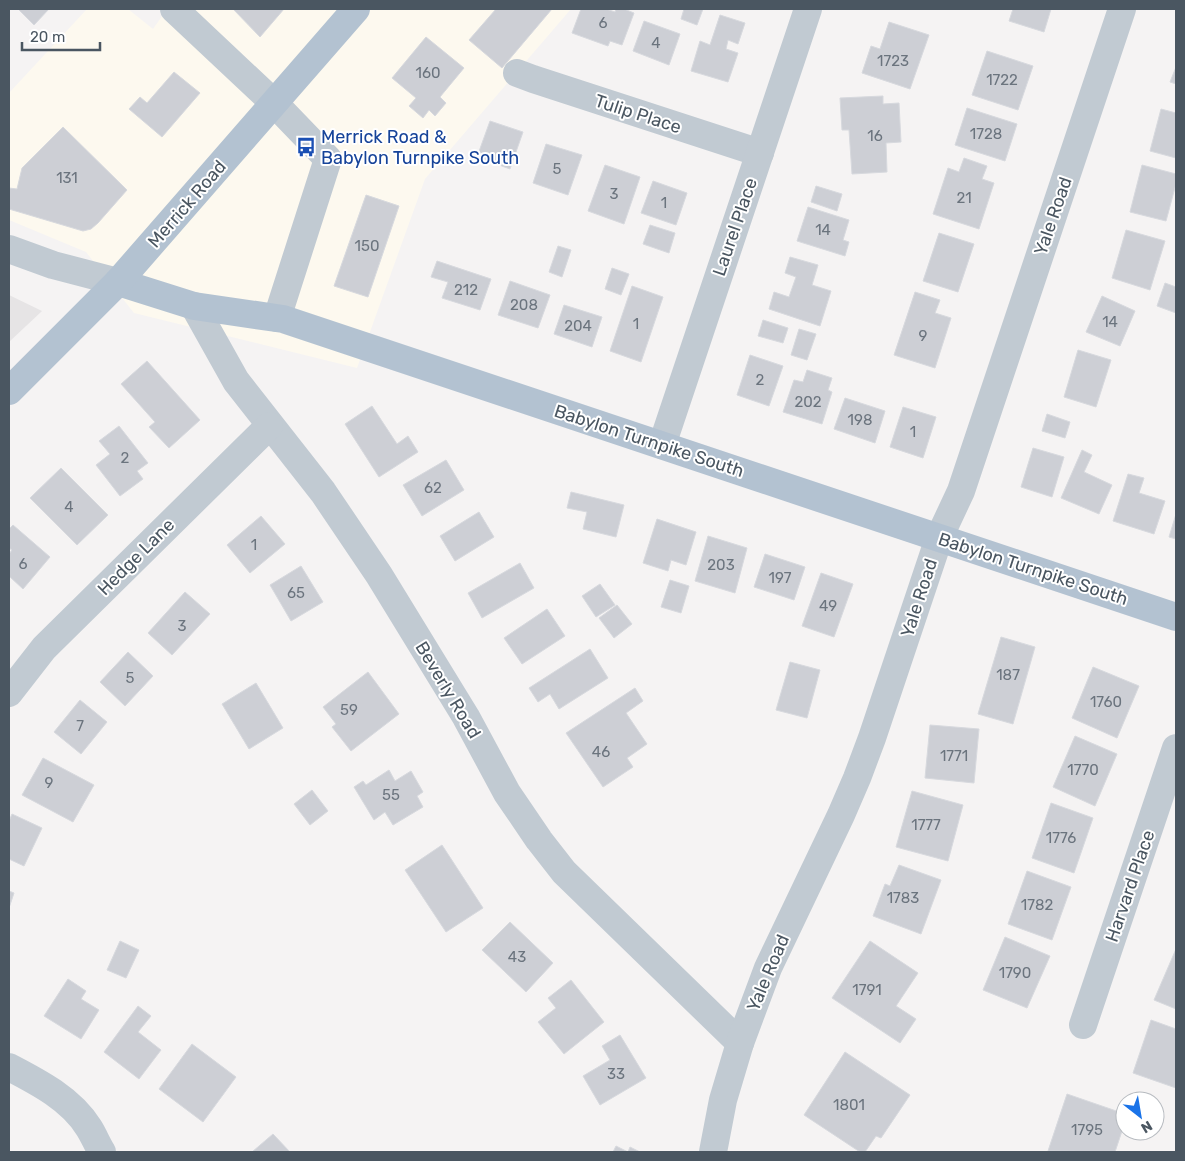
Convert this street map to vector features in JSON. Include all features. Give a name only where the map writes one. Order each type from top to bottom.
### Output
[{"type":"main road","name":"Merrick Road","points":[[9,391],[118,282],[356,9]]},
{"type":"main road","name":"Babylon Turnpike South","points":[[118,282],[194,306],[283,319],[1176,617]]},
{"type":"street","points":[[174,9],[275,104],[328,159],[277,318]]},
{"type":"street","name":"Laurel Place","points":[[662,445],[808,9]]},
{"type":"street","name":"Yale Road","points":[[713,1152],[723,1100],[740,1043],[768,968],[841,815],[872,738],[939,538],[961,491],[1122,9]]},
{"type":"street","name":"Tulip Place","points":[[517,73],[760,153]]},
{"type":"street","points":[[9,249],[53,265],[118,282]]},
{"type":"street","name":"Beverly Road","points":[[194,306],[236,381],[269,426],[323,492],[379,575],[466,717],[506,793],[539,840],[564,872],[740,1043]]},
{"type":"street","name":"Hedge Lane","points":[[9,692],[44,648],[269,426]]},
{"type":"street","name":"Harvard Place","points":[[1084,1025],[1176,748]]},
{"type":"street","points":[[9,1067],[45,1086],[78,1114],[89,1128],[102,1152]]},
{"type":"shaded area","points":[[87,9],[128,9],[153,29],[167,9],[571,9],[425,179],[357,368],[134,313],[86,252],[9,220],[9,93]]},
{"type":"shaded area","points":[[9,295],[42,311],[9,342]]},
{"type":"building","points":[[18,9],[49,9],[34,25]]},
{"type":"building","points":[[233,9],[284,9],[260,37]]},
{"type":"building","points":[[496,9],[552,9],[502,68],[469,40]]},
{"type":"building","points":[[581,9],[606,9],[615,12],[616,9],[624,9],[634,13],[622,45],[610,41],[608,46],[572,33]]},
{"type":"building","points":[[684,9],[703,9],[697,25],[681,19]]},
{"type":"building","points":[[1013,9],[1051,9],[1044,32],[1009,21]]},
{"type":"building","points":[[720,15],[745,23],[738,44],[728,40],[726,49],[738,53],[728,82],[691,71],[700,41],[710,45]]},
{"type":"building","points":[[644,21],[680,34],[669,65],[633,51]]},
{"type":"building","points":[[889,22],[929,35],[910,89],[862,73],[871,46],[880,49]]},
{"type":"building","points":[[426,37],[464,68],[440,97],[446,103],[435,116],[429,110],[423,118],[409,106],[416,98],[392,78]]},
{"type":"building","points":[[987,51],[1033,66],[1018,110],[972,95]]},
{"type":"building","points":[[1176,67],[1176,84],[1170,82]]},
{"type":"building","points":[[174,72],[200,93],[162,137],[129,109],[140,97],[147,103]]},
{"type":"building","points":[[883,96],[883,104],[899,103],[901,142],[886,143],[887,172],[852,174],[849,130],[842,130],[840,98]]},
{"type":"building","points":[[967,108],[1017,124],[1005,161],[955,145]]},
{"type":"building","points":[[1161,109],[1176,113],[1176,158],[1150,151]]},
{"type":"building","points":[[490,121],[523,132],[510,169],[477,157]]},
{"type":"building","points":[[63,127],[127,190],[98,223],[91,229],[83,231],[9,209],[9,188],[17,189],[22,168]]},
{"type":"building","points":[[546,144],[582,155],[568,195],[533,183]]},
{"type":"building","points":[[964,158],[987,166],[982,179],[994,183],[979,229],[933,214],[948,168],[959,172]]},
{"type":"building","points":[[605,165],[640,177],[624,224],[588,211]]},
{"type":"building","points":[[1142,165],[1176,174],[1176,184],[1166,221],[1130,212]]},
{"type":"building","points":[[653,181],[687,193],[676,225],[641,213]]},
{"type":"building","points":[[816,186],[842,194],[837,211],[811,202]]},
{"type":"building","points":[[366,195],[399,206],[368,297],[334,286]]},
{"type":"building","points":[[808,207],[849,220],[843,240],[849,242],[845,256],[797,241]]},
{"type":"building","points":[[650,225],[675,233],[669,253],[643,244]]},
{"type":"building","points":[[1126,230],[1165,241],[1150,290],[1112,278]]},
{"type":"building","points":[[939,233],[974,244],[958,292],[923,281]]},
{"type":"building","points":[[558,246],[571,250],[562,277],[549,272]]},
{"type":"building","points":[[790,257],[818,265],[812,285],[831,291],[820,326],[769,309],[774,292],[789,297],[796,277],[785,273]]},
{"type":"building","points":[[437,261],[491,279],[480,310],[442,298],[448,282],[431,277]]},
{"type":"building","points":[[612,268],[629,274],[621,295],[605,289]]},
{"type":"building","points":[[510,281],[550,295],[538,328],[498,315]]},
{"type":"building","points":[[1165,283],[1176,287],[1176,313],[1157,306]]},
{"type":"building","points":[[632,286],[663,297],[641,362],[610,351]]},
{"type":"building","points":[[915,292],[940,300],[935,313],[951,318],[935,368],[894,355]]},
{"type":"building","points":[[1102,296],[1135,311],[1120,346],[1086,332]]},
{"type":"building","points":[[564,305],[602,317],[592,347],[554,334]]},
{"type":"building","points":[[763,320],[788,328],[783,343],[758,336]]},
{"type":"building","points":[[799,329],[816,334],[807,360],[791,355]]},
{"type":"building","points":[[1078,350],[1111,360],[1096,407],[1064,397]]},
{"type":"building","points":[[750,355],[783,366],[769,406],[737,395]]},
{"type":"building","points":[[147,361],[200,420],[169,448],[149,427],[155,422],[121,384]]},
{"type":"building","points":[[807,370],[832,378],[828,390],[832,392],[822,424],[783,412],[794,380],[803,382]]},
{"type":"building","points":[[845,398],[885,411],[875,443],[834,429]]},
{"type":"building","points":[[372,406],[397,444],[408,436],[418,452],[379,477],[345,424]]},
{"type":"building","points":[[903,407],[936,417],[923,458],[890,447]]},
{"type":"building","points":[[1047,414],[1070,422],[1065,438],[1042,431]]},
{"type":"building","points":[[119,426],[148,463],[137,471],[143,479],[120,496],[96,465],[110,454],[99,441]]},
{"type":"building","points":[[1033,448],[1064,457],[1052,497],[1021,487]]},
{"type":"building","points":[[1082,450],[1092,455],[1084,472],[1112,485],[1099,514],[1061,498]]},
{"type":"building","points":[[446,460],[464,490],[422,516],[403,485]]},
{"type":"building","points":[[61,468],[108,515],[77,545],[30,498]]},
{"type":"building","points":[[1128,474],[1144,478],[1139,493],[1165,501],[1154,534],[1113,521]]},
{"type":"building","points":[[571,492],[624,505],[616,537],[583,529],[587,512],[567,508]]},
{"type":"building","points":[[479,512],[494,537],[455,561],[440,536]]},
{"type":"building","points":[[1176,514],[1176,539],[1169,537]]},
{"type":"building","points":[[261,516],[285,544],[250,573],[227,545]]},
{"type":"building","points":[[657,519],[696,532],[686,565],[671,560],[668,571],[643,563]]},
{"type":"building","points":[[13,525],[50,557],[23,589],[9,576],[9,554],[12,550],[9,548],[9,529]]},
{"type":"building","points":[[708,536],[747,548],[735,593],[695,581]]},
{"type":"building","points":[[765,554],[805,567],[794,600],[754,587]]},
{"type":"building","points":[[520,563],[534,588],[482,618],[468,593]]},
{"type":"building","points":[[301,566],[323,602],[291,621],[270,585]]},
{"type":"building","points":[[821,573],[853,584],[834,637],[802,626]]},
{"type":"building","points":[[670,580],[689,586],[681,613],[661,607]]},
{"type":"building","points":[[600,584],[615,605],[596,617],[582,596]]},
{"type":"building","points":[[185,592],[210,614],[172,655],[148,633]]},
{"type":"building","points":[[617,605],[632,624],[614,638],[599,618]]},
{"type":"building","points":[[547,609],[565,636],[522,664],[504,638]]},
{"type":"building","points":[[1001,637],[1035,647],[1013,724],[978,714]]},
{"type":"building","points":[[590,649],[608,678],[559,709],[550,694],[538,702],[529,688]]},
{"type":"building","points":[[128,652],[153,676],[125,706],[100,682]]},
{"type":"building","points":[[790,662],[820,670],[807,718],[776,710]]},
{"type":"building","points":[[1093,667],[1139,686],[1117,738],[1072,718]]},
{"type":"building","points":[[368,672],[399,714],[351,751],[332,727],[336,724],[323,707]]},
{"type":"building","points":[[256,683],[283,728],[249,749],[222,704]]},
{"type":"building","points":[[635,688],[643,701],[626,713],[647,744],[627,758],[633,767],[603,787],[566,733]]},
{"type":"building","points":[[80,700],[107,722],[81,754],[54,732]]},
{"type":"building","points":[[930,725],[979,729],[974,783],[925,778]]},
{"type":"building","points":[[1075,736],[1117,754],[1095,806],[1053,787]]},
{"type":"building","points":[[43,758],[94,785],[73,822],[22,795]]},
{"type":"building","points":[[389,770],[395,781],[411,771],[423,792],[417,796],[423,807],[393,825],[385,812],[374,820],[354,787],[363,781],[366,785]]},
{"type":"building","points":[[312,790],[328,811],[310,825],[294,804]]},
{"type":"building","points":[[912,791],[963,805],[948,861],[896,847]]},
{"type":"building","points":[[1051,803],[1093,818],[1074,873],[1032,858]]},
{"type":"building","points":[[12,814],[42,828],[24,866],[9,859],[9,821]]},
{"type":"building","points":[[442,845],[483,908],[446,932],[405,870]]},
{"type":"building","points":[[899,865],[941,880],[921,934],[873,916],[885,884],[890,886]]},
{"type":"building","points":[[1027,871],[1071,887],[1052,940],[1008,924]]},
{"type":"building","points":[[9,891],[14,893],[9,908]]},
{"type":"building","points":[[510,922],[553,963],[526,992],[482,950]]},
{"type":"building","points":[[1005,937],[1050,956],[1027,1008],[983,990]]},
{"type":"building","points":[[120,941],[139,950],[126,978],[107,970]]},
{"type":"building","points":[[870,941],[918,973],[896,1006],[916,1019],[900,1043],[832,998]]},
{"type":"building","points":[[1176,949],[1176,1009],[1154,1000]]},
{"type":"building","points":[[68,979],[86,991],[81,999],[99,1010],[81,1039],[44,1016]]},
{"type":"building","points":[[571,980],[604,1022],[564,1054],[538,1022],[556,1008],[548,998]]},
{"type":"building","points":[[138,1006],[151,1016],[138,1032],[161,1050],[139,1079],[104,1052]]},
{"type":"building","points":[[1151,1020],[1176,1029],[1176,1088],[1133,1073]]},
{"type":"building","points":[[620,1035],[646,1078],[600,1105],[583,1076],[610,1060],[602,1046]]},
{"type":"building","points":[[192,1044],[236,1077],[203,1122],[159,1089]]},
{"type":"building","points":[[845,1052],[910,1095],[881,1138],[876,1136],[865,1152],[860,1152],[804,1115]]},
{"type":"building","points":[[1067,1094],[1115,1111],[1115,1141],[1119,1141],[1115,1152],[1048,1151]]},
{"type":"building","points":[[273,1134],[290,1152],[252,1152]]},
{"type":"building","points":[[616,1146],[628,1152],[613,1152]]},
{"type":"building","points":[[630,1147],[640,1152],[628,1152]]},
{"type":"place","name":"Merrick Road & Babylon Turnpike South","points":[[306,147]]}]
